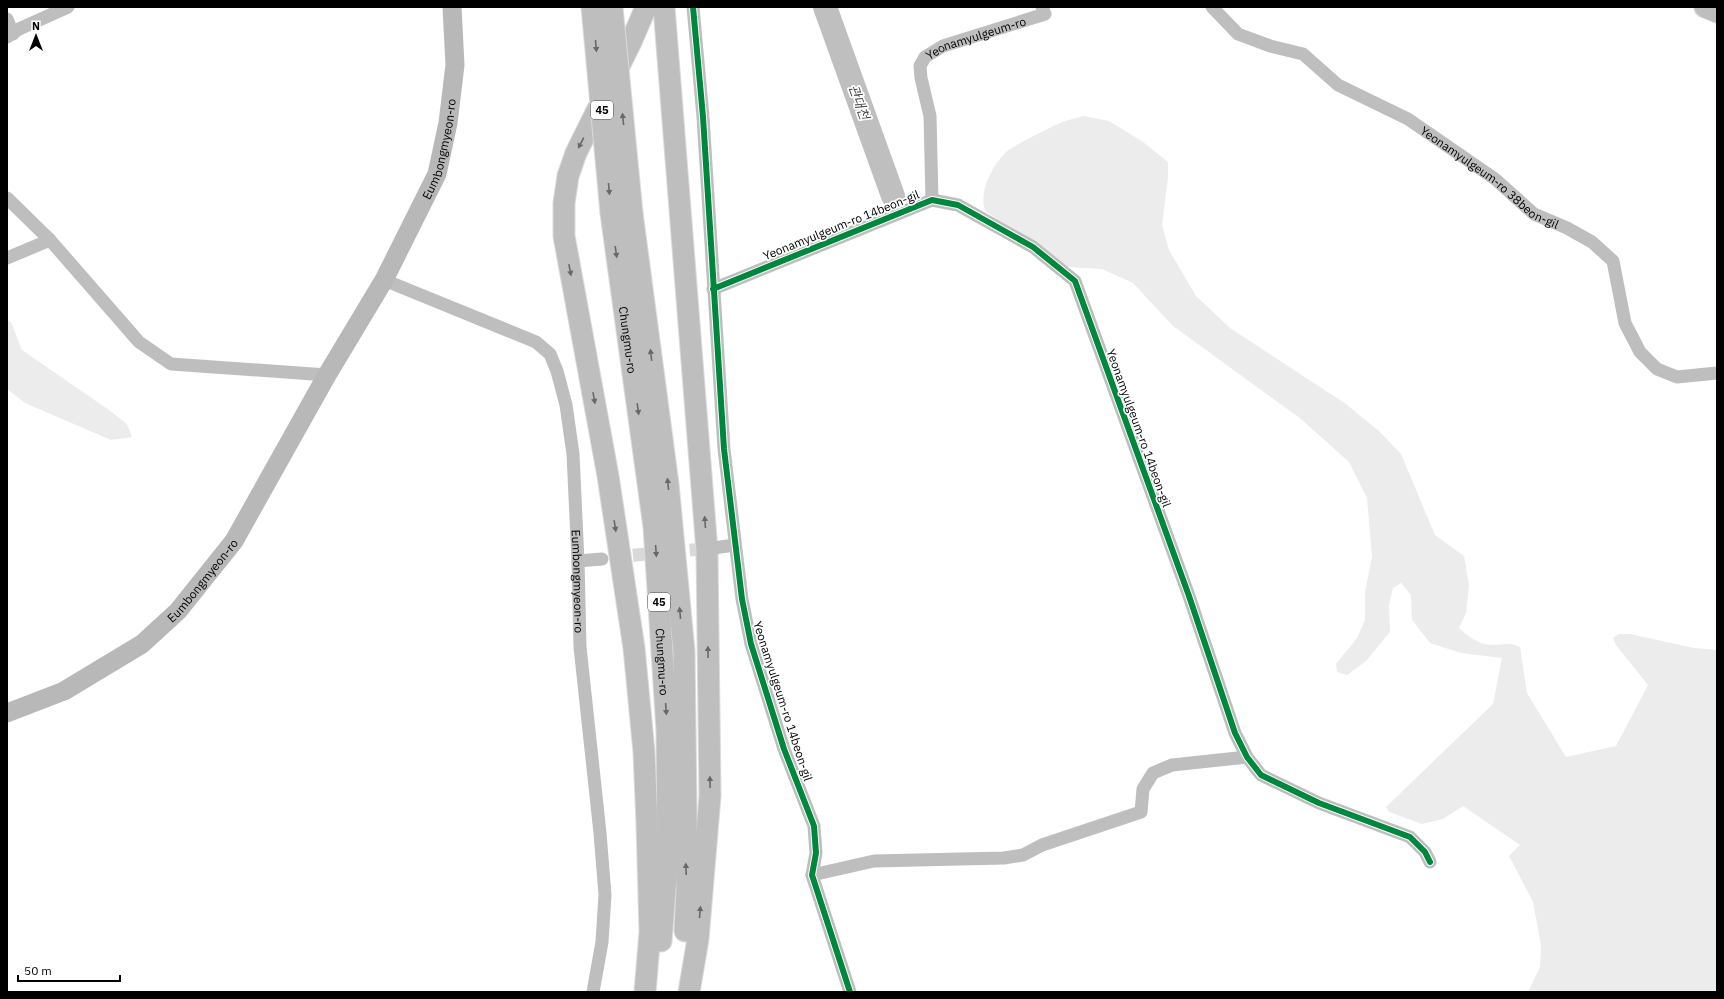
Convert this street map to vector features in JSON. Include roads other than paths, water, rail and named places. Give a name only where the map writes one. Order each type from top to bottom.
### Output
[{"type":"main road","name":"Chungmu-ro","points":[[592,7],[611,213],[654,527],[667,730],[668,852],[663,930],[655,992]]},
{"type":"main road","name":"Chungmu-ro","points":[[612,7],[632,213],[668,484],[684,651],[687,889],[683,992]]},
{"type":"main road","points":[[645,992],[650,932],[647,824],[644,752],[634,648],[608,476],[564,236],[564,203],[567,183],[576,153],[631,42],[646,7]]},
{"type":"main road","points":[[664,7],[707,551],[710,796],[698,939],[689,992]]},
{"type":"main road","points":[[1705,7],[1717,12]]},
{"type":"street","points":[[7,19],[10,36],[57,11],[68,7]]},
{"type":"street","name":"Eumbongmyeon-ro","points":[[7,713],[64,691],[142,644],[178,610],[234,541],[327,375],[384,280],[437,174],[448,123],[455,65],[452,7]]},
{"type":"street","name":"Yeonamyulgeum-ro 14beon-gil","points":[[693,7],[703,117],[724,449],[742,599],[751,644],[784,749],[814,826],[816,853],[812,875],[850,992]]},
{"type":"street","name":"Yeonamyulgeum-ro","points":[[932,200],[930,116],[920,78],[920,66],[924,57],[943,46],[1044,14],[1042,7]]},
{"type":"street","name":"Yeonamyulgeum-ro 38beon-gil","points":[[1212,7],[1238,34],[1270,46],[1303,54],[1338,85],[1408,119],[1495,179],[1534,214],[1567,228],[1592,242],[1613,261],[1625,323],[1640,352],[1657,369],[1677,377],[1717,373]]},
{"type":"street","points":[[7,198],[50,240],[140,342],[171,364],[327,375]]},
{"type":"street","name":"Yeonamyulgeum-ro 14beon-gil","points":[[714,289],[932,200],[958,205],[1033,248],[1075,281],[1189,596],[1235,733],[1247,757],[1261,775],[1319,803],[1410,837],[1425,852],[1430,862]]},
{"type":"street","points":[[7,258],[50,240]]},
{"type":"street","name":"Eumbongmyeon-ro","points":[[384,280],[536,342],[550,354],[566,405],[573,454],[580,647],[605,895],[602,942],[593,992]]},
{"type":"street","points":[[714,548],[735,545]]},
{"type":"street","points":[[578,561],[602,559]]},
{"type":"street","points":[[812,875],[874,860],[1004,858],[1023,855],[1042,845],[1141,812],[1143,789],[1153,773],[1172,765],[1247,757]]},
{"type":"waterway","name":"관대천","points":[[825,7],[893,196]]},
{"type":"tunnel","points":[[614,557],[713,548]]}]
